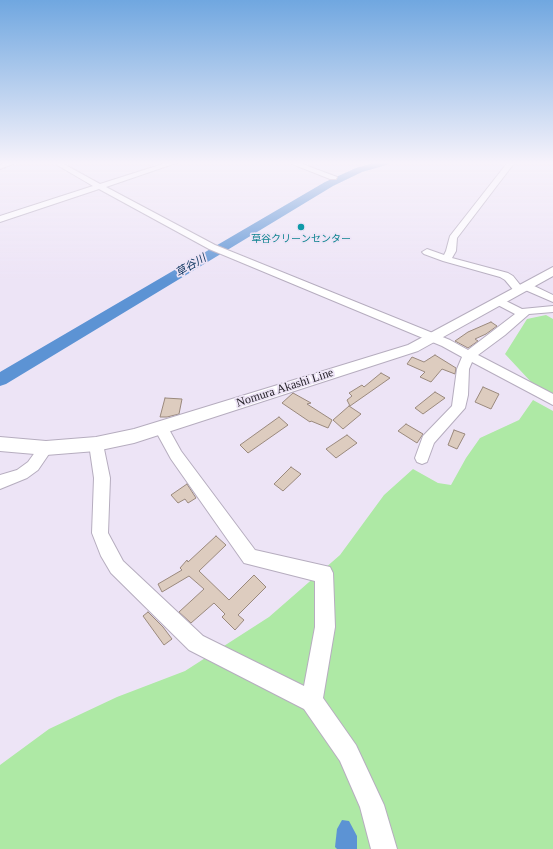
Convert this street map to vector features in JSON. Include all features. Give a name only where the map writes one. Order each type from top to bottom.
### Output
[{"type":"main road","name":"Nomura Akashi Line","points":[[0,444],[46,448],[96,444],[134,436],[161,428],[413,348],[553,271]]},
{"type":"street","points":[[0,219],[54,202]]},
{"type":"street","points":[[127,202],[212,247],[433,337],[553,400]]},
{"type":"street","points":[[446,258],[451,251],[453,238],[481,202]]},
{"type":"street","points":[[427,252],[504,275],[522,288],[553,300]]},
{"type":"street","points":[[498,301],[523,314]]},
{"type":"street","points":[[422,458],[428,440],[458,408],[461,395],[463,369],[469,355],[501,332],[526,311],[553,309]]},
{"type":"street","points":[[161,428],[176,455],[250,557],[307,571],[324,573],[325,627],[312,701]]},
{"type":"street","points":[[96,444],[102,478],[100,533],[107,550],[117,567],[196,644],[312,701],[348,753],[372,805],[384,849]]},
{"type":"street","points":[[0,482],[22,474],[33,466],[46,448]]},
{"type":"green space","points":[[546,315],[553,319],[553,394],[532,383],[505,354],[527,319]]},
{"type":"green space","points":[[533,400],[553,411],[553,849],[0,849],[0,765],[49,729],[117,697],[185,671],[269,617],[340,555],[384,495],[413,469],[438,483],[451,485],[466,458],[480,438],[519,420]]},
{"type":"water","points":[[342,820],[349,821],[357,836],[357,849],[337,849],[335,847],[337,829]]},
{"type":"building","points":[[491,322],[497,326],[486,334],[475,339],[478,341],[468,348],[455,341],[468,332]]},
{"type":"building","points":[[435,355],[456,368],[455,374],[442,369],[431,382],[420,377],[425,372],[407,364],[412,357],[424,362]]},
{"type":"building","points":[[381,373],[390,378],[350,406],[347,400],[352,396],[349,393],[362,385],[364,387]]},
{"type":"building","points":[[483,387],[499,394],[491,409],[475,402]]},
{"type":"building","points":[[435,392],[445,398],[423,414],[415,408]]},
{"type":"building","points":[[293,393],[311,403],[307,404],[332,420],[328,428],[311,421],[310,422],[282,403]]},
{"type":"building","points":[[165,398],[182,399],[179,414],[160,417]]},
{"type":"building","points":[[349,406],[361,414],[343,429],[333,420]]},
{"type":"building","points":[[279,417],[288,425],[248,453],[240,445]]},
{"type":"building","points":[[406,424],[423,434],[417,443],[398,431]]},
{"type":"building","points":[[454,430],[465,434],[457,449],[448,445]]},
{"type":"building","points":[[347,435],[357,443],[336,458],[326,449]]},
{"type":"building","points":[[291,467],[301,474],[283,491],[274,484]]},
{"type":"building","points":[[187,484],[196,498],[188,503],[185,499],[178,503],[171,495]]},
{"type":"building","points":[[216,536],[226,545],[199,571],[229,600],[254,575],[266,587],[238,615],[244,620],[235,630],[222,617],[225,614],[214,603],[191,623],[179,612],[204,589],[189,576],[162,592],[158,584],[182,570],[180,568],[187,560],[188,562]]},
{"type":"building","points":[[148,612],[163,627],[172,639],[164,645],[143,616]]},
{"type":"waterway","name":"草谷川","points":[[0,380],[299,202]]},
{"type":"place","name":"草谷クリーンセンター","points":[[301,227]]}]
